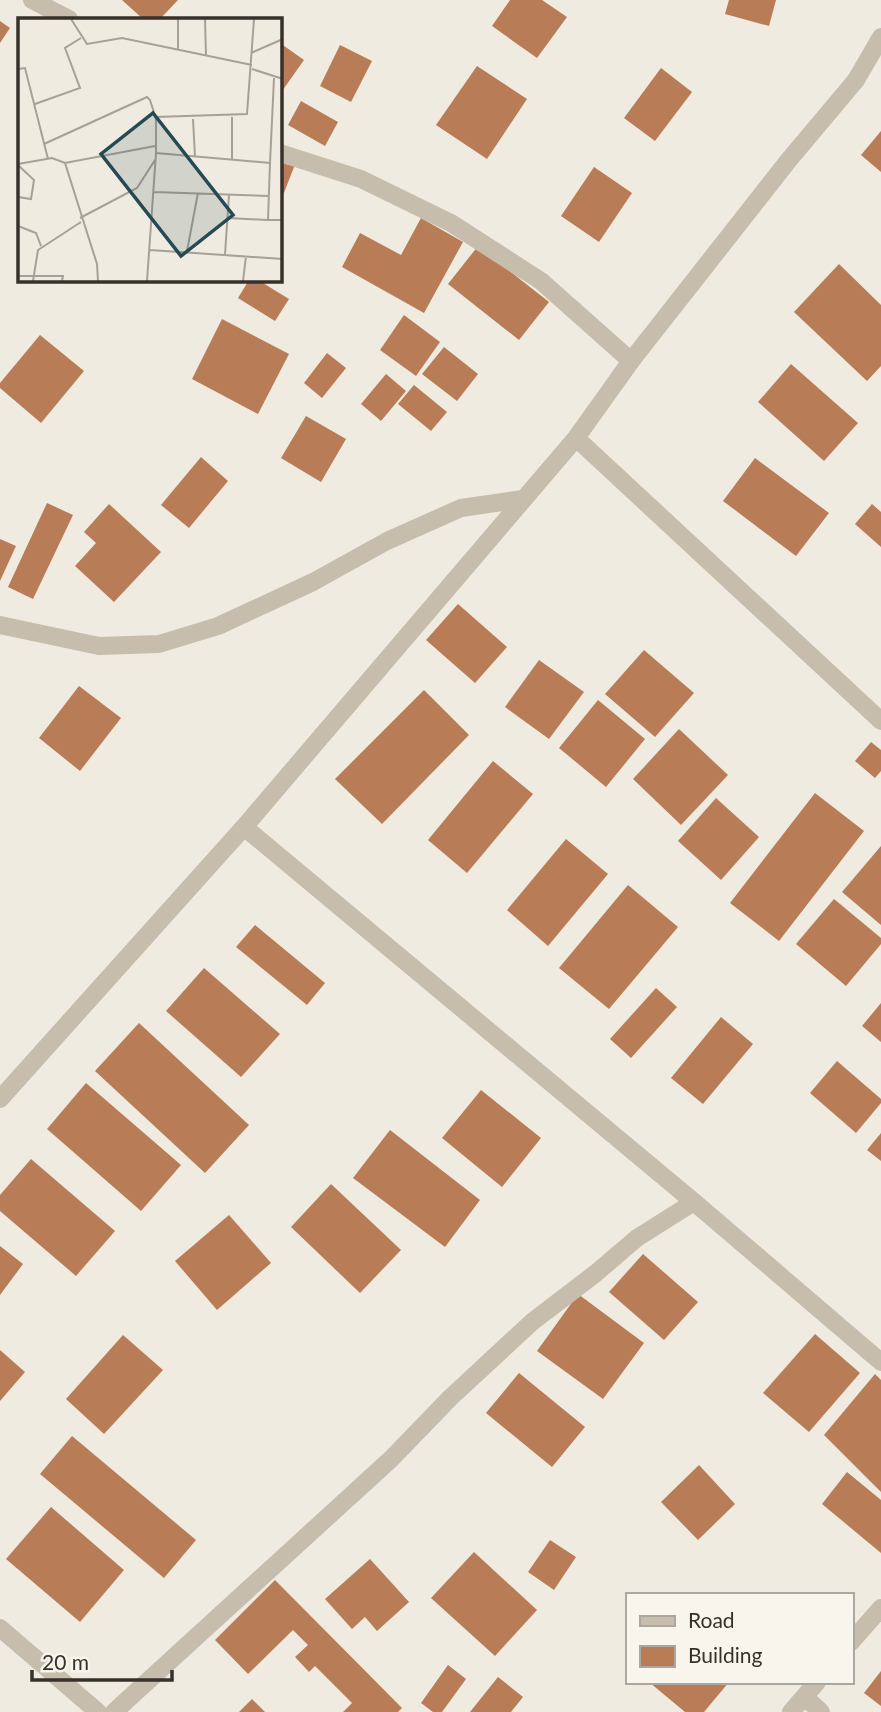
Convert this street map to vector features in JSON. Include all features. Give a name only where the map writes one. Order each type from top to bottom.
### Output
[{"type":"street","points":[[32,0],[67,18]]},
{"type":"street","points":[[0,1099],[244,827],[576,438],[631,361],[788,161],[876,60],[881,37]]},
{"type":"street","points":[[282,153],[361,180],[451,223],[541,281],[631,361]]},
{"type":"street","points":[[576,438],[881,721]]},
{"type":"street","points":[[0,625],[99,646],[159,644],[218,626],[313,582],[387,541],[461,508],[523,499]]},
{"type":"street","points":[[244,827],[694,1202],[881,1362]]},
{"type":"street","points":[[114,1712],[391,1459],[450,1398],[532,1322],[637,1238],[694,1202]]},
{"type":"street","points":[[853,1640],[881,1608]]},
{"type":"street","points":[[0,1628],[99,1712]]},
{"type":"street","points":[[791,1712],[815,1684]]},
{"type":"street","points":[[805,1697],[821,1712]]},
{"type":"building","points":[[122,0],[178,0],[161,18],[142,18]]},
{"type":"building","points":[[510,0],[542,0],[567,17],[537,58],[492,26]]},
{"type":"building","points":[[729,0],[776,0],[769,26],[725,14]]},
{"type":"building","points":[[0,21],[10,28],[0,43]]},
{"type":"building","points":[[282,44],[304,60],[282,91]]},
{"type":"building","points":[[340,45],[372,61],[351,102],[320,86]]},
{"type":"building","points":[[477,66],[527,99],[487,159],[436,125]]},
{"type":"building","points":[[661,68],[692,92],[655,141],[624,118]]},
{"type":"building","points":[[301,101],[338,122],[325,146],[288,125]]},
{"type":"building","points":[[881,131],[881,172],[861,155]]},
{"type":"building","points":[[282,157],[296,162],[282,198]]},
{"type":"building","points":[[594,167],[632,193],[599,242],[561,216]]},
{"type":"building","points":[[421,218],[463,242],[424,313],[342,267],[360,233],[401,255]]},
{"type":"building","points":[[478,246],[549,302],[519,340],[448,284]]},
{"type":"building","points":[[839,264],[881,305],[881,366],[867,381],[794,312]]},
{"type":"building","points":[[248,282],[261,282],[289,299],[275,321],[238,298]]},
{"type":"building","points":[[404,315],[440,342],[416,376],[380,350]]},
{"type":"building","points":[[222,319],[289,354],[258,414],[192,379]]},
{"type":"building","points":[[40,335],[84,371],[41,423],[0,388],[0,383]]},
{"type":"building","points":[[444,347],[478,374],[457,401],[422,374]]},
{"type":"building","points":[[327,353],[346,368],[322,398],[304,383]]},
{"type":"building","points":[[791,364],[858,423],[824,461],[758,402]]},
{"type":"building","points":[[386,374],[406,391],[381,421],[361,404]]},
{"type":"building","points":[[414,385],[447,412],[431,431],[398,404]]},
{"type":"building","points":[[306,416],[346,439],[321,482],[281,458]]},
{"type":"building","points":[[201,457],[228,481],[189,528],[161,505]]},
{"type":"building","points":[[755,458],[829,513],[796,556],[723,501]]},
{"type":"building","points":[[47,503],[73,515],[33,599],[8,587]]},
{"type":"building","points":[[109,504],[161,552],[114,602],[75,566],[96,543],[84,532]]},
{"type":"building","points":[[872,504],[881,512],[881,547],[855,524]]},
{"type":"building","points":[[0,539],[16,546],[0,581]]},
{"type":"building","points":[[458,604],[507,647],[475,683],[426,640]]},
{"type":"building","points":[[644,650],[694,693],[655,737],[605,694]]},
{"type":"building","points":[[539,660],[584,692],[549,739],[505,707]]},
{"type":"building","points":[[79,686],[121,718],[80,771],[39,738]]},
{"type":"building","points":[[424,690],[469,735],[382,824],[335,779]]},
{"type":"building","points":[[598,700],[645,739],[606,787],[559,748]]},
{"type":"building","points":[[679,729],[728,775],[681,825],[633,779]]},
{"type":"building","points":[[871,742],[881,750],[881,771],[875,778],[855,761]]},
{"type":"building","points":[[493,761],[533,794],[467,873],[428,840]]},
{"type":"building","points":[[815,793],[864,831],[779,941],[730,903]]},
{"type":"building","points":[[716,798],[759,837],[721,880],[678,841]]},
{"type":"building","points":[[566,839],[608,874],[548,946],[507,910]]},
{"type":"building","points":[[881,846],[881,925],[842,892]]},
{"type":"building","points":[[628,885],[678,927],[609,1009],[559,968]]},
{"type":"building","points":[[834,899],[881,938],[881,944],[846,986],[796,944]]},
{"type":"building","points":[[255,925],[325,983],[307,1005],[236,947]]},
{"type":"building","points":[[204,968],[280,1034],[241,1077],[166,1011]]},
{"type":"building","points":[[656,988],[677,1007],[631,1058],[610,1039]]},
{"type":"building","points":[[881,1003],[881,1042],[862,1026]]},
{"type":"building","points":[[721,1017],[753,1044],[703,1104],[671,1078]]},
{"type":"building","points":[[139,1023],[249,1125],[205,1173],[95,1071]]},
{"type":"building","points":[[837,1061],[881,1099],[881,1103],[856,1133],[810,1093]]},
{"type":"building","points":[[86,1083],[181,1165],[141,1211],[47,1129]]},
{"type":"building","points":[[481,1090],[541,1138],[502,1187],[442,1138]]},
{"type":"building","points":[[390,1130],[480,1200],[445,1247],[353,1178]]},
{"type":"building","points":[[881,1133],[881,1161],[867,1150]]},
{"type":"building","points":[[31,1159],[115,1231],[76,1276],[0,1211],[0,1195]]},
{"type":"building","points":[[331,1184],[401,1250],[360,1293],[291,1227]]},
{"type":"building","points":[[229,1215],[271,1263],[217,1310],[175,1261]]},
{"type":"building","points":[[0,1246],[23,1264],[0,1295]]},
{"type":"building","points":[[643,1254],[698,1302],[664,1340],[609,1292]]},
{"type":"building","points":[[578,1294],[644,1343],[603,1399],[537,1351]]},
{"type":"building","points":[[815,1334],[860,1373],[809,1432],[763,1393]]},
{"type":"building","points":[[123,1335],[163,1370],[104,1434],[66,1399]]},
{"type":"building","points":[[0,1350],[25,1372],[0,1401]]},
{"type":"building","points":[[519,1373],[585,1427],[552,1467],[486,1413]]},
{"type":"building","points":[[875,1374],[881,1380],[881,1492],[824,1435]]},
{"type":"building","points":[[72,1436],[196,1540],[164,1578],[40,1474]]},
{"type":"building","points":[[699,1465],[735,1504],[698,1540],[661,1502]]},
{"type":"building","points":[[847,1472],[881,1500],[881,1553],[822,1504]]},
{"type":"building","points":[[51,1507],[124,1570],[80,1622],[6,1559]]},
{"type":"building","points":[[550,1540],[576,1557],[554,1590],[528,1572]]},
{"type":"building","points":[[474,1552],[537,1610],[495,1656],[431,1598]]},
{"type":"building","points":[[370,1559],[409,1602],[377,1631],[365,1617],[352,1629],[325,1599]]},
{"type":"building","points":[[275,1580],[402,1708],[398,1712],[343,1712],[352,1703],[315,1666],[309,1672],[295,1657],[308,1645],[293,1630],[248,1674],[215,1640]]},
{"type":"building","points":[[448,1665],[466,1679],[442,1712],[433,1712],[421,1703]]},
{"type":"building","points":[[881,1671],[881,1706],[864,1693]]},
{"type":"building","points":[[498,1677],[523,1697],[511,1712],[470,1712]]},
{"type":"building","points":[[651,1684],[727,1684],[704,1712],[685,1712]]},
{"type":"building","points":[[252,1699],[265,1712],[239,1712]]}]
